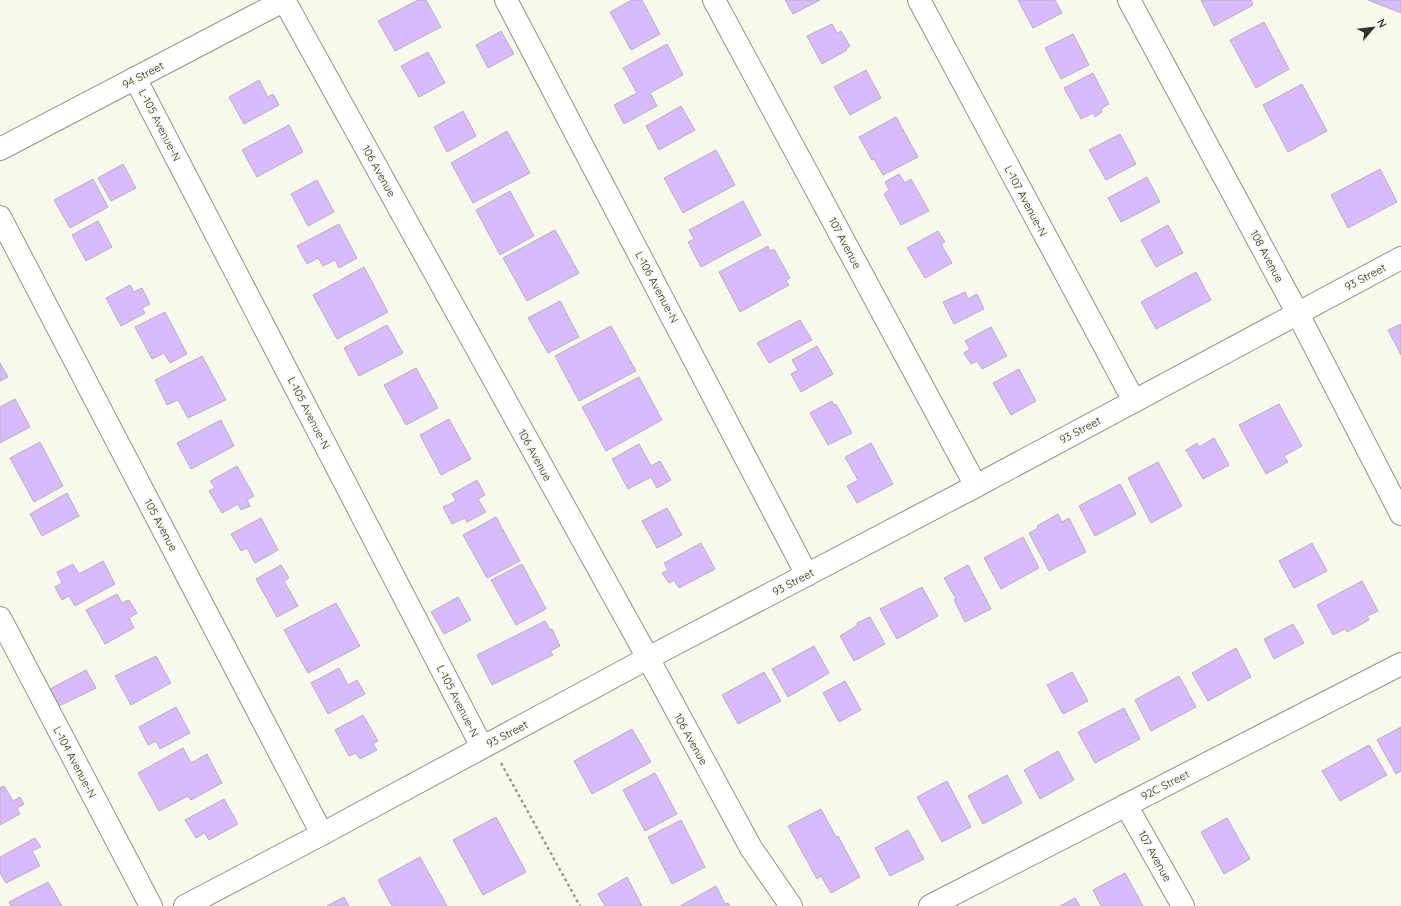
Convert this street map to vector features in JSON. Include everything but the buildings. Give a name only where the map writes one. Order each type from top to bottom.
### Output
[{"type":"street","name":"94 Street","points":[[0,150],[285,0]]},
{"type":"street","name":"106 Avenue","points":[[285,0],[648,658],[751,848],[791,906]]},
{"type":"street","name":"L-106 Avenue-N","points":[[506,0],[807,575]]},
{"type":"street","name":"107 Avenue","points":[[714,0],[976,486]]},
{"type":"street","name":"L-107 Avenue-N","points":[[919,0],[1134,401]]},
{"type":"street","name":"108 Avenue","points":[[1129,0],[1298,314],[1401,514]]},
{"type":"street","name":"L-105 Avenue-N","points":[[135,78],[486,745]]},
{"type":"street","name":"105 Avenue","points":[[0,217],[322,834]]},
{"type":"street","name":"93 Street","points":[[186,906],[648,658],[976,486],[1401,258]]},
{"type":"street","name":"L-104 Avenue-N","points":[[0,618],[151,906]]},
{"type":"street","name":"92C Street","points":[[930,906],[1401,664]]},
{"type":"street","name":"107 Avenue","points":[[1126,805],[1183,906]]},
{"type":"path","points":[[486,745],[580,906]]}]
